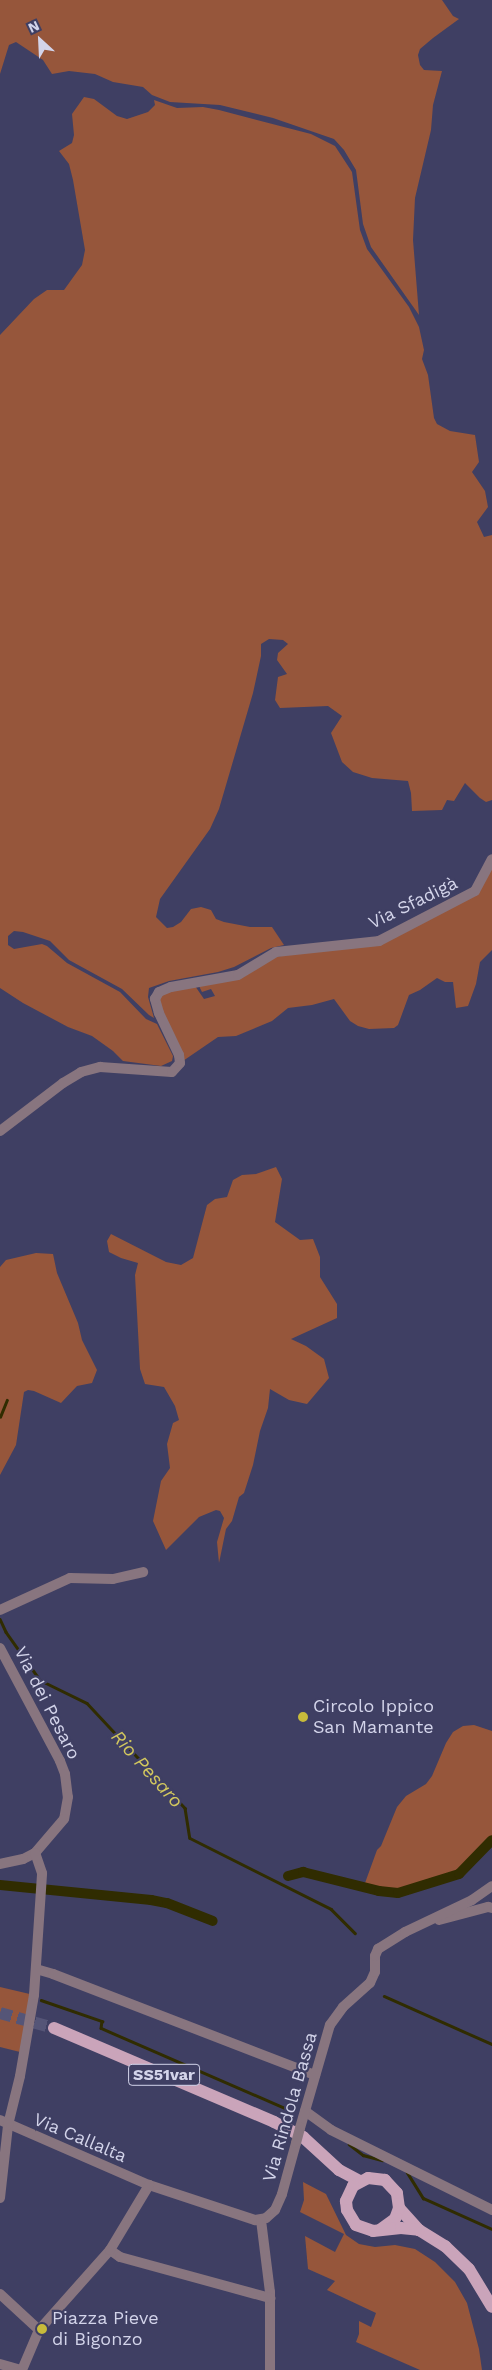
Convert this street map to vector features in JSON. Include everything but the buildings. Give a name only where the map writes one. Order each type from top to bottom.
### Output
[{"type":"main road","name":"SS51var","points":[[54,2028],[274,2122],[303,2137],[339,2170],[360,2181]]},
{"type":"main road","name":"SS51var","points":[[339,2170],[349,2193],[347,2210],[356,2225],[373,2231],[381,2229]]},
{"type":"main road","points":[[349,2193],[360,2181],[368,2178],[385,2180],[397,2193],[400,2208],[419,2230],[445,2246],[469,2269],[492,2307]]},
{"type":"main road","points":[[381,2229],[395,2219],[400,2208]]},
{"type":"main road","points":[[381,2229],[401,2228],[419,2230]]},
{"type":"street","name":"Via Sfadigà","points":[[0,1131],[63,1083],[81,1072],[100,1067],[123,1067],[172,1072],[180,1063],[180,1055],[159,1013],[156,999],[159,992],[171,987],[238,975],[276,952],[378,942],[475,891],[492,859]]},
{"type":"street","points":[[0,1610],[70,1578],[113,1579],[143,1572]]},
{"type":"street","name":"Via dei Pesaro","points":[[0,1648],[60,1761],[68,1789],[68,1805],[64,1820],[35,1853]]},
{"type":"street","points":[[0,1864],[23,1859],[35,1853],[41,1866],[42,1880],[34,1995],[26,2044],[4,2122],[0,2198]]},
{"type":"street","points":[[426,1922],[472,1900],[492,1886]]},
{"type":"street","points":[[426,1922],[471,1913],[488,1907],[492,1908]]},
{"type":"street","name":"Via Rindola Bassa","points":[[261,2220],[271,2215],[278,2203],[330,2025],[343,2007],[370,1983],[373,1978],[375,1956],[378,1949],[426,1922]]},
{"type":"street","points":[[36,1969],[315,2075]]},
{"type":"street","points":[[305,2111],[331,2130],[492,2210]]},
{"type":"street","name":"Via Callalta","points":[[4,2122],[149,2185]]},
{"type":"street","points":[[0,2364],[21,2370],[39,2330],[110,2250],[149,2185],[237,2215],[261,2220],[270,2298],[270,2370]]},
{"type":"street","points":[[110,2250],[120,2257],[270,2298]]},
{"type":"street","points":[[0,2294],[39,2330]]},
{"type":"shaded area","points":[[0,0],[442,0],[453,16],[459,19],[420,49],[418,55],[420,65],[424,70],[442,71],[433,105],[431,130],[415,198],[413,240],[419,315],[371,247],[363,224],[356,170],[344,150],[334,139],[273,118],[220,105],[170,102],[152,95],[143,87],[113,82],[95,74],[69,71],[52,74],[43,60],[16,42],[9,45],[0,74]]},
{"type":"shaded area","points":[[84,97],[94,99],[117,116],[127,119],[148,112],[155,105],[154,100],[177,108],[203,107],[219,110],[311,134],[335,146],[352,172],[360,230],[367,249],[409,307],[419,327],[424,350],[422,359],[428,375],[434,418],[437,424],[450,431],[475,435],[479,462],[472,472],[485,491],[488,507],[477,522],[484,537],[492,535],[492,800],[486,802],[465,783],[454,801],[447,800],[442,810],[412,811],[408,781],[372,778],[353,772],[342,762],[331,733],[342,716],[328,706],[280,708],[275,700],[278,677],[287,674],[277,660],[278,653],[288,644],[283,640],[269,639],[261,644],[261,656],[253,693],[219,809],[210,829],[160,899],[156,917],[167,928],[173,927],[181,922],[191,909],[201,907],[211,910],[216,919],[224,922],[250,927],[272,927],[284,945],[271,948],[234,967],[218,972],[169,981],[149,988],[148,997],[154,1018],[122,989],[69,960],[50,941],[23,932],[14,931],[8,936],[8,945],[14,949],[42,944],[47,946],[67,963],[120,992],[146,1019],[157,1024],[173,1056],[172,1061],[161,1066],[123,1061],[113,1051],[92,1036],[68,1027],[23,1003],[0,988],[0,335],[34,299],[47,290],[64,290],[82,265],[85,250],[73,180],[69,164],[59,151],[72,143],[74,135],[72,114]]},
{"type":"shaded area","points":[[492,859],[492,950],[480,962],[476,984],[468,1006],[456,1008],[453,982],[445,982],[437,978],[409,995],[398,1025],[394,1028],[369,1029],[358,1026],[350,1021],[334,999],[312,1005],[288,1008],[272,1021],[236,1036],[218,1037],[180,1063],[159,1013],[159,992],[193,983],[204,999],[215,996],[211,989],[202,992],[197,982],[220,978],[261,959],[357,945],[464,900]]},
{"type":"shaded area","points":[[276,1167],[282,1179],[275,1222],[300,1240],[313,1239],[320,1257],[320,1277],[337,1304],[337,1318],[291,1339],[306,1346],[324,1359],[329,1378],[307,1404],[289,1400],[270,1389],[268,1408],[260,1431],[253,1465],[244,1493],[239,1497],[232,1521],[226,1529],[219,1563],[217,1542],[224,1518],[220,1511],[216,1510],[199,1517],[166,1550],[153,1521],[161,1481],[170,1468],[167,1444],[173,1423],[179,1420],[175,1406],[164,1387],[145,1384],[140,1369],[135,1275],[138,1263],[109,1252],[107,1241],[111,1234],[166,1262],[181,1265],[193,1258],[207,1205],[215,1199],[227,1197],[233,1180],[242,1175],[256,1174]]},
{"type":"shaded area","points":[[36,1253],[53,1254],[57,1273],[78,1323],[82,1340],[97,1370],[92,1383],[77,1386],[61,1403],[34,1391],[28,1390],[24,1392],[16,1445],[0,1475],[0,1267],[6,1260]]},
{"type":"shaded area","points":[[474,1725],[492,1731],[492,1836],[471,1860],[458,1871],[443,1877],[400,1889],[374,1887],[365,1883],[377,1850],[381,1846],[397,1807],[406,1796],[426,1784],[432,1776],[446,1743],[453,1732],[463,1726]]},
{"type":"shaded area","points":[[0,1987],[34,1995],[24,2053],[0,2047]]},
{"type":"shaded area","points":[[303,2182],[326,2194],[346,2235],[359,2244],[375,2247],[395,2245],[415,2249],[435,2262],[455,2282],[467,2303],[479,2349],[482,2370],[420,2370],[356,2342],[359,2334],[359,2321],[371,2327],[376,2313],[327,2290],[335,2281],[308,2269],[305,2236],[335,2252],[344,2234],[300,2212],[304,2200]]},
{"type":"waterway","name":"Rio Pesaro","points":[[0,1417],[7,1400]]},
{"type":"waterway","name":"Rio Pesaro","points":[[0,1619],[6,1632],[40,1680],[87,1703],[185,1808],[190,1838],[331,1909],[355,1933]]},
{"type":"waterway","points":[[288,1876],[303,1872],[379,1891],[398,1893],[459,1874],[492,1840]]},
{"type":"waterway","points":[[0,1885],[151,1900],[167,1903],[213,1921]]},
{"type":"waterway","name":"Rio Pesaro","points":[[384,1996],[492,2044]]},
{"type":"waterway","points":[[41,2000],[102,2021],[101,2028],[290,2110]]},
{"type":"waterway","points":[[349,2144],[363,2155],[382,2160]]},
{"type":"waterway","points":[[407,2172],[423,2198],[492,2229]]},
{"type":"tunnel","points":[[0,2013],[54,2028]]},
{"type":"place","name":"Circolo Ippico San Mamante","points":[[303,1717]]},
{"type":"place","name":"Piazza Pieve di Bigonzo","points":[[42,2329]]}]
